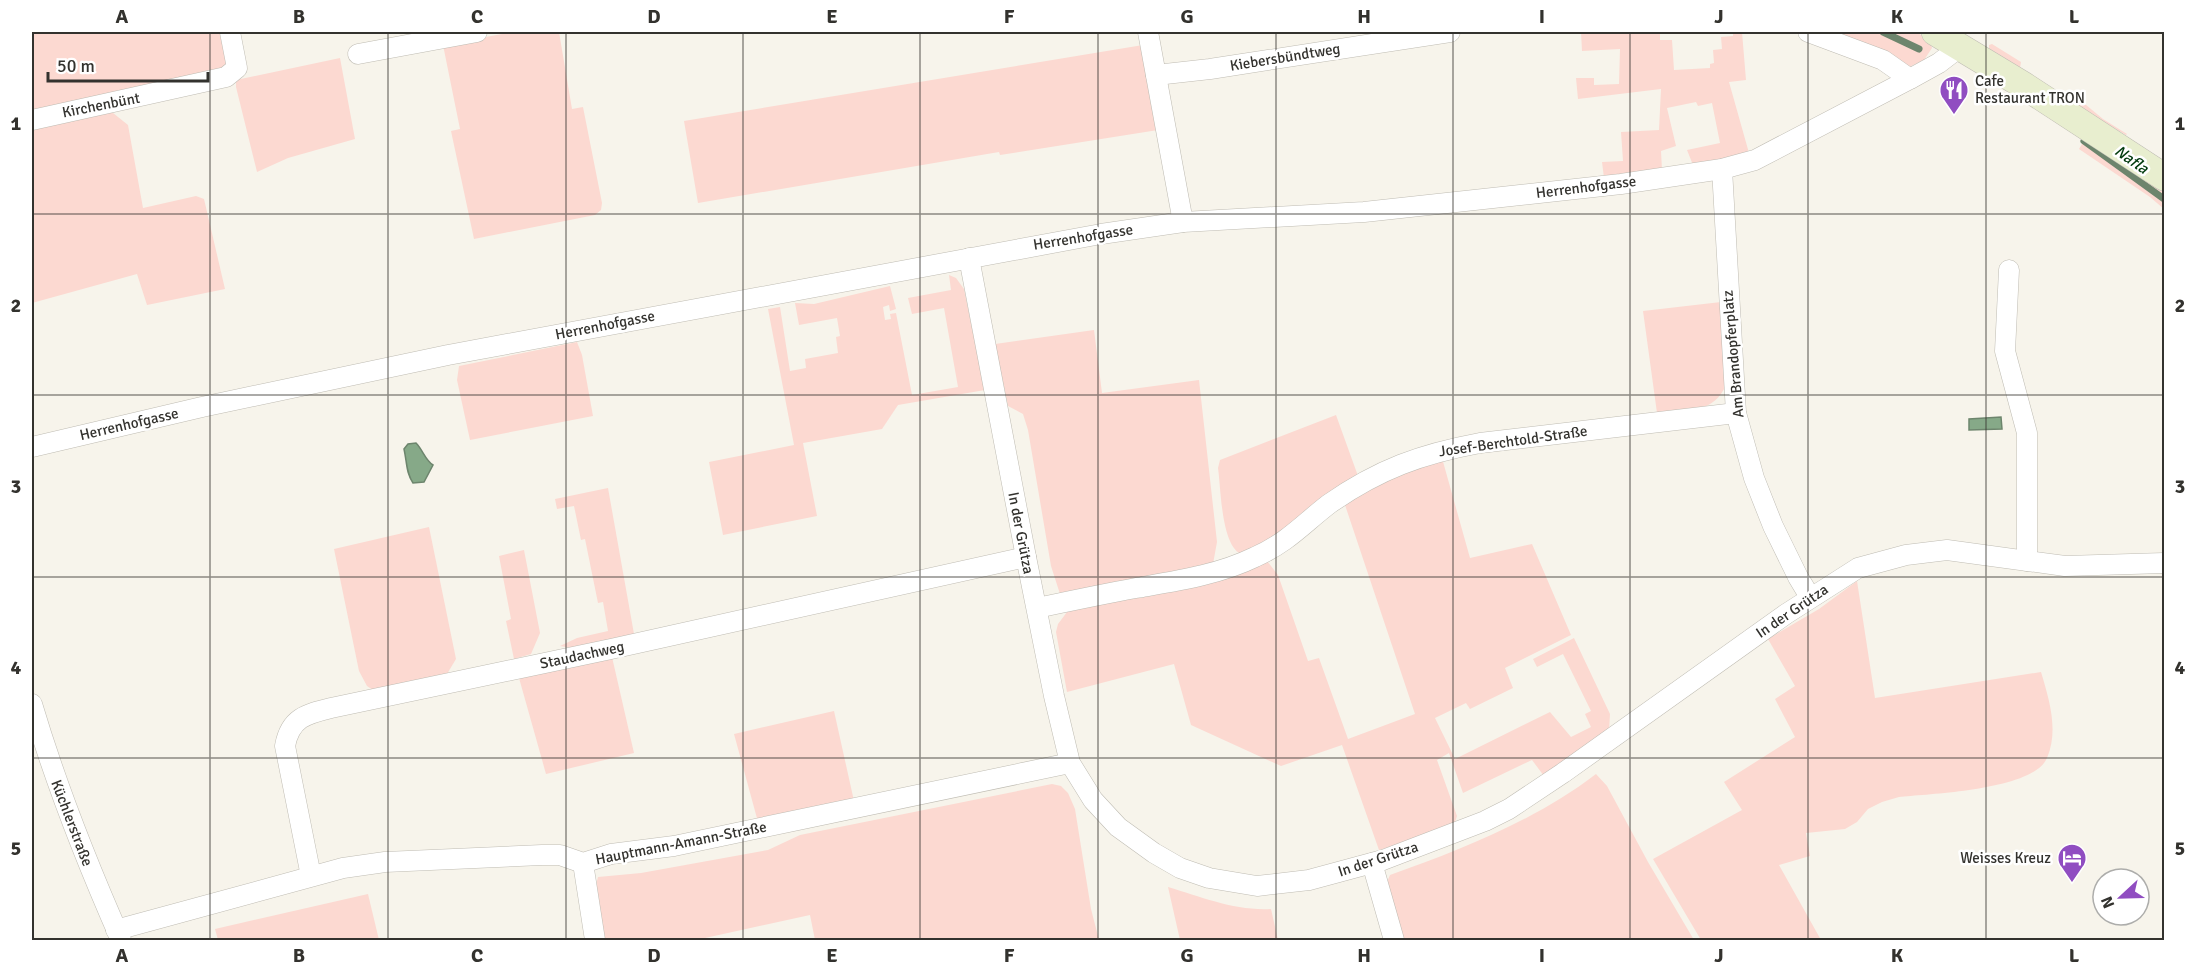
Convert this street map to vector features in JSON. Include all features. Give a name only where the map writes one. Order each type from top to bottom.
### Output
[{"type":"main road","points":[[1935,32],[2164,177]]},
{"type":"street","name":"Kirchenbünt","points":[[32,120],[226,77],[237,68],[230,32]]},
{"type":"street","points":[[358,54],[477,32]]},
{"type":"street","points":[[1148,32],[1183,222]]},
{"type":"street","name":"Kiebersbündtweg","points":[[1155,75],[1221,68],[1450,32]]},
{"type":"street","points":[[1808,32],[1883,60],[1911,79]]},
{"type":"street","name":"Herrenhofgasse","points":[[32,447],[191,409],[436,358],[1101,234],[1183,222],[1364,212],[1621,184],[1722,169],[1762,156],[1911,79],[1939,63],[1958,45]]},
{"type":"street","name":"Am Brandopferplatz","points":[[1722,169],[1736,414],[1754,478],[1773,526],[1810,597]]},
{"type":"street","name":"In der Grütza","points":[[969,258],[1053,696],[1070,762],[1094,800],[1118,827],[1171,863],[1209,878],[1257,886],[1309,880],[1372,863],[1485,821],[1509,808],[1626,729],[1810,597],[1858,568],[1906,555],[1947,550],[2065,566],[2164,563]]},
{"type":"street","points":[[2009,270],[2005,351],[2027,433],[2026,561]]},
{"type":"street","name":"Josef-Berchtold-Straße","points":[[1037,608],[1211,574],[1254,558],[1291,537],[1328,505],[1360,483],[1392,467],[1440,450],[1480,443],[1736,414]]},
{"type":"street","name":"Staudachweg","points":[[310,876],[285,746],[287,734],[292,725],[302,717],[316,711],[599,652],[1026,557]]},
{"type":"street","name":"Küchlerstraße","points":[[32,704],[48,759],[97,889],[118,935]]},
{"type":"street","name":"Hauptmann-Amann-Straße","points":[[118,935],[343,868],[385,862],[560,855],[583,863],[610,854],[674,846],[1070,762]]},
{"type":"street","points":[[583,863],[595,940]]},
{"type":"street","points":[[1372,863],[1394,940]]},
{"type":"shaded area","points":[[32,32],[224,32],[228,54],[226,68],[32,114]]},
{"type":"shaded area","points":[[513,32],[559,32],[572,109],[583,107],[602,203],[601,210],[595,215],[474,239],[451,131],[460,129],[443,45]]},
{"type":"shaded area","points":[[1581,32],[1660,32],[1660,40],[1672,40],[1674,70],[1710,68],[1710,64],[1714,63],[1713,50],[1722,49],[1721,37],[1733,36],[1733,32],[1742,32],[1746,80],[1729,82],[1749,153],[1693,165],[1687,150],[1720,143],[1712,103],[1698,106],[1696,102],[1667,108],[1676,146],[1661,151],[1662,170],[1604,178],[1602,162],[1623,161],[1621,132],[1659,130],[1661,89],[1578,99],[1576,78],[1594,78],[1594,85],[1619,84],[1620,49],[1582,51]]},
{"type":"shaded area","points":[[1825,32],[1916,32],[1930,40],[1932,48],[1924,60],[1909,67]]},
{"type":"shaded area","points":[[1992,44],[2021,62],[2020,68],[1989,50],[1989,45]]},
{"type":"shaded area","points":[[1143,45],[1158,130],[1000,155],[999,152],[698,203],[684,121]]},
{"type":"shaded area","points":[[340,58],[355,139],[288,158],[257,172],[236,80]]},
{"type":"shaded area","points":[[2080,100],[2103,119],[2127,134],[2081,109],[2077,104]]},
{"type":"shaded area","points":[[103,111],[113,113],[128,125],[143,208],[196,196],[204,199],[225,289],[147,305],[137,274],[32,303],[32,125]]},
{"type":"shaded area","points":[[2086,137],[2164,191],[2164,209],[2079,149]]},
{"type":"shaded area","points":[[949,275],[956,278],[964,289],[985,390],[898,405],[882,429],[803,443],[817,516],[723,535],[709,462],[794,445],[768,309],[780,307],[790,371],[806,368],[805,359],[838,353],[836,337],[840,336],[837,318],[799,325],[795,303],[814,304],[890,286],[896,309],[890,311],[889,305],[883,307],[885,320],[891,319],[890,314],[896,313],[912,395],[958,387],[944,308],[912,314],[908,298],[951,290]]},
{"type":"shaded area","points":[[1721,302],[1727,383],[1715,401],[1707,406],[1688,411],[1657,413],[1643,311]]},
{"type":"shaded area","points":[[1094,330],[1102,393],[1199,380],[1217,542],[1213,564],[1060,594],[1051,566],[1028,430],[1023,414],[1008,406],[995,344]]},
{"type":"shaded area","points":[[577,342],[582,355],[593,416],[470,440],[457,380],[459,366]]},
{"type":"shaded area","points":[[1336,415],[1358,476],[1276,535],[1241,554],[1234,549],[1229,540],[1221,502],[1218,468],[1220,460]]},
{"type":"shaded area","points":[[2001,417],[2002,429],[1969,430],[1969,419]]},
{"type":"shaded area","points":[[416,443],[433,465],[424,482],[413,483],[404,449],[408,444]]},
{"type":"shaded area","points":[[1442,458],[1470,558],[1532,544],[1571,635],[1505,668],[1513,688],[1470,709],[1466,703],[1435,718],[1455,759],[1550,712],[1571,737],[1591,727],[1585,714],[1591,711],[1563,654],[1537,667],[1533,659],[1574,638],[1610,714],[1609,731],[1544,776],[1532,760],[1463,793],[1449,753],[1437,760],[1457,816],[1455,822],[1419,838],[1379,850],[1342,745],[1281,766],[1191,725],[1174,664],[1067,692],[1056,632],[1058,624],[1067,612],[1066,608],[1267,561],[1278,575],[1308,661],[1319,658],[1348,739],[1415,714],[1344,502],[1364,489]]},
{"type":"shaded area","points":[[608,488],[634,634],[571,648],[560,646],[577,638],[608,631],[603,602],[598,603],[585,539],[581,540],[574,506],[557,509],[555,499]]},
{"type":"shaded area","points":[[429,527],[456,659],[447,674],[373,690],[367,686],[359,671],[334,549]]},
{"type":"shaded area","points":[[524,550],[540,633],[531,654],[514,659],[506,621],[511,619],[499,556]]},
{"type":"shaded area","points":[[1857,581],[1875,698],[2041,672],[2052,715],[2051,747],[2047,758],[2038,769],[2003,784],[1956,792],[1899,797],[1868,809],[1857,822],[1845,829],[1806,833],[1810,856],[1779,865],[1821,940],[1701,940],[1653,859],[1742,810],[1724,782],[1795,737],[1775,699],[1795,686],[1768,639],[1819,609]]},
{"type":"shaded area","points":[[612,657],[634,753],[546,774],[519,678]]},
{"type":"shaded area","points":[[834,711],[854,801],[758,822],[734,734]]},
{"type":"shaded area","points":[[1596,774],[1607,786],[1694,940],[1402,940],[1387,882],[1390,875],[1471,844],[1523,820],[1573,791]]},
{"type":"shaded area","points":[[1052,784],[1061,786],[1068,793],[1075,809],[1091,909],[1099,940],[815,940],[810,915],[696,940],[603,940],[595,888],[598,877],[641,873],[768,850],[800,835]]},
{"type":"shaded area","points":[[1168,887],[1232,906],[1271,909],[1278,940],[1180,940]]},
{"type":"shaded area","points":[[368,894],[379,940],[218,940],[215,929]]},
{"type":"waterway","name":"Nafla","points":[[1883,32],[1919,49]]},
{"type":"waterway","name":"Nafla","points":[[2084,141],[2164,199]]},
{"type":"place","name":"Cafe Restaurant TRON","points":[[1954,116]]},
{"type":"place","name":"Weisses Kreuz","points":[[2072,884]]}]
